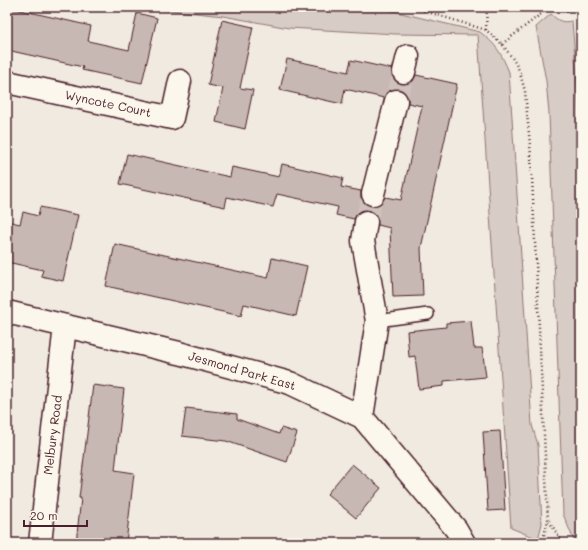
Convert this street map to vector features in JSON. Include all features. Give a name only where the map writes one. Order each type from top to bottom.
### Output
[{"type":"street","name":"Wyncote Court","points":[[7,82],[172,118],[180,81]]},
{"type":"street","points":[[373,194],[396,101]]},
{"type":"street","points":[[362,417],[377,321],[364,242],[366,222]]},
{"type":"street","name":"Jesmond Park East","points":[[7,312],[179,353],[290,383],[362,417],[456,529],[464,543]]},
{"type":"street","name":"Melbury Road","points":[[40,543],[66,326]]},
{"type":"lane","points":[[377,321],[428,314]]},
{"type":"path","points":[[412,7],[486,30],[502,44],[513,59],[523,80],[529,121],[548,520],[542,543]]},
{"type":"path","points":[[486,30],[487,7]]},
{"type":"path","points":[[502,44],[550,7]]},
{"type":"path","points":[[566,7],[568,13]]},
{"type":"path","points":[[548,520],[563,543]]},
{"type":"shaded area","points":[[141,7],[376,7],[480,32],[491,41],[498,50],[509,72],[532,425],[538,445],[542,524],[538,539],[511,528],[478,35],[396,34],[289,28],[223,16]]},
{"type":"shaded area","points":[[551,14],[560,21],[572,21],[581,130],[581,543],[575,543],[563,514],[549,113],[546,81],[536,27]]},
{"type":"building","points":[[7,7],[91,26],[88,41],[129,50],[137,13],[157,18],[142,83],[82,70],[83,67],[7,50]]},
{"type":"building","points":[[222,20],[253,27],[240,88],[253,90],[245,129],[216,122],[223,88],[208,85]]},
{"type":"building","points":[[287,59],[348,72],[351,60],[392,69],[392,75],[395,81],[401,84],[407,84],[413,81],[416,75],[457,84],[421,248],[423,296],[393,297],[390,228],[378,225],[377,217],[374,212],[368,210],[361,211],[354,219],[336,215],[338,207],[277,194],[273,207],[227,197],[225,207],[120,184],[127,154],[230,177],[232,167],[279,177],[282,164],[343,178],[341,187],[361,191],[361,198],[370,206],[377,206],[385,197],[401,200],[422,106],[408,103],[408,97],[405,92],[399,89],[393,89],[387,92],[384,98],[345,89],[342,104],[280,90]]},
{"type":"building","points":[[40,207],[78,215],[63,281],[41,276],[43,270],[7,262],[7,221],[20,224],[23,212],[38,216]]},
{"type":"building","points":[[115,244],[268,278],[272,258],[307,266],[296,316],[244,304],[241,316],[106,286]]},
{"type":"building","points":[[471,321],[474,348],[482,348],[486,377],[444,381],[444,386],[419,389],[415,356],[409,357],[407,331],[446,327],[446,323]]},
{"type":"building","points":[[93,385],[124,389],[115,470],[134,473],[126,543],[76,543],[81,498],[79,498]]},
{"type":"building","points":[[186,408],[237,414],[237,419],[279,434],[281,428],[297,433],[287,462],[226,441],[182,436]]},
{"type":"building","points":[[500,431],[505,510],[488,511],[483,432]]},
{"type":"building","points":[[352,464],[381,488],[356,518],[327,494]]},
{"type":"tunnel","points":[[396,101],[404,72]]},
{"type":"tunnel","points":[[366,222],[373,194]]}]
